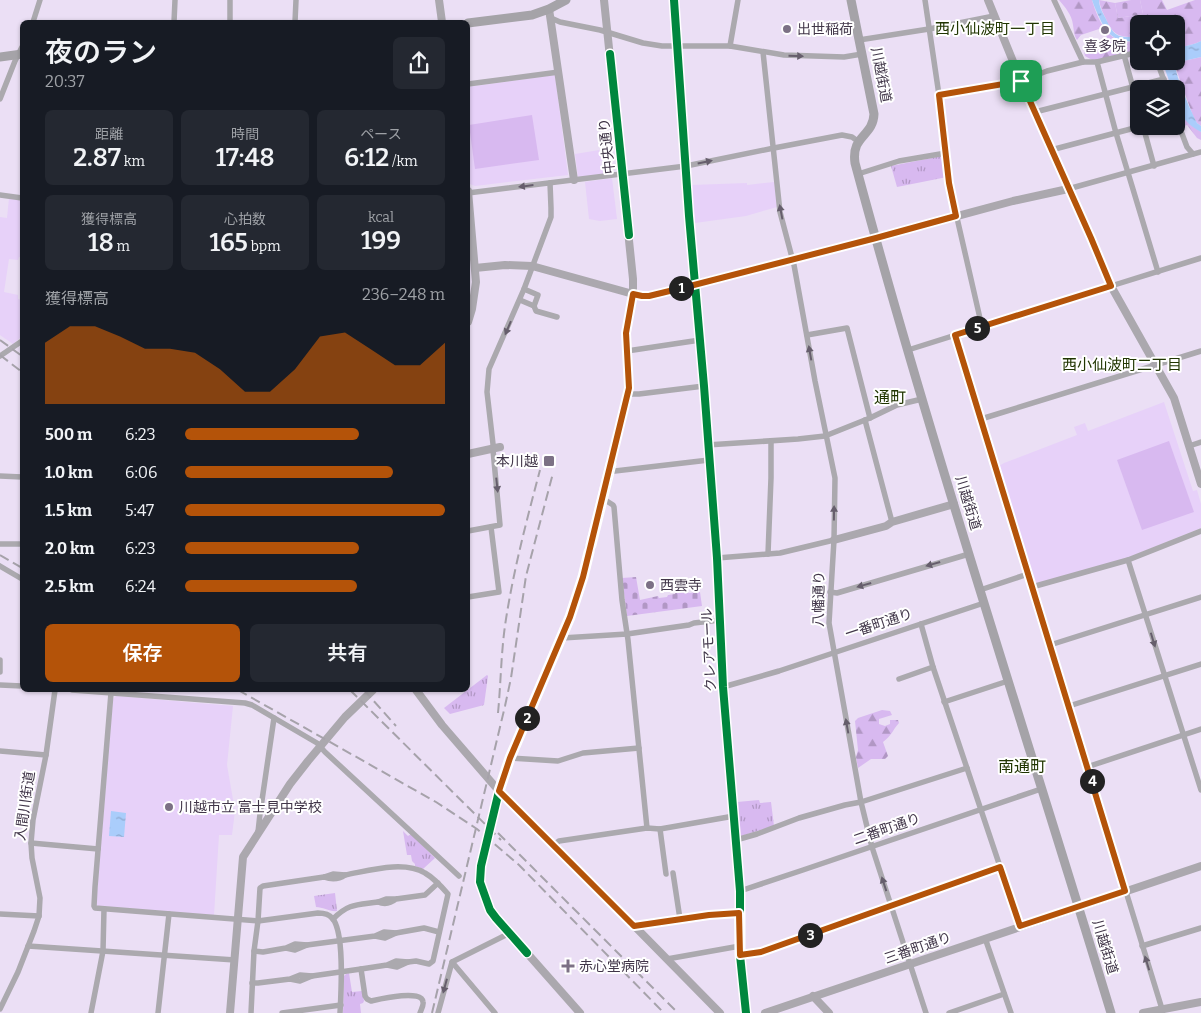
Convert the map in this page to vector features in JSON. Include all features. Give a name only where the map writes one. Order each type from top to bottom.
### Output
[{"type":"main road","points":[[470,23],[550,14],[566,0]]},
{"type":"main road","name":"川越街道","points":[[851,0],[874,114],[874,120],[870,129],[855,148],[854,155],[858,174],[922,399],[1111,1013]]},
{"type":"main road","points":[[0,57],[20,52]]},
{"type":"street","points":[[34,20],[40,0]]},
{"type":"street","points":[[174,20],[175,0]]},
{"type":"street","points":[[230,0],[230,20]]},
{"type":"street","points":[[295,20],[296,0]]},
{"type":"street","points":[[439,0],[442,20]]},
{"type":"street","name":"中央通り","points":[[580,1013],[490,910],[480,882],[481,866],[499,791],[510,758],[576,601],[610,470],[629,382],[626,333],[633,294],[633,280],[604,0]]},
{"type":"street","name":"クレアモール","points":[[674,0],[717,558],[724,687],[740,891],[740,955],[746,1013]]},
{"type":"street","points":[[730,46],[738,0]]},
{"type":"street","points":[[925,0],[939,95],[949,183],[982,327]]},
{"type":"street","points":[[988,0],[1021,81],[1111,286],[1174,398],[1201,484]]},
{"type":"street","points":[[1054,0],[1083,62]]},
{"type":"street","points":[[550,14],[560,22],[662,46],[730,46],[784,55],[844,57],[862,54]]},
{"type":"street","points":[[550,14],[574,180]]},
{"type":"street","points":[[860,40],[994,16]]},
{"type":"street","name":"八幡通り","points":[[763,52],[780,212],[793,260],[825,436],[835,478],[834,540],[829,623],[861,802],[872,847],[926,1013]]},
{"type":"street","points":[[0,99],[20,54]]},
{"type":"street","points":[[939,95],[1021,81],[1047,71],[1083,62],[1097,62],[1130,54]]},
{"type":"street","points":[[1124,55],[1130,80]]},
{"type":"street","points":[[1097,62],[1116,133],[1158,272]]},
{"type":"street","points":[[1160,70],[1164,79],[1160,80]]},
{"type":"street","points":[[470,84],[559,72]]},
{"type":"street","points":[[1035,112],[1130,88]]},
{"type":"street","points":[[1052,150],[1130,129]]},
{"type":"street","points":[[470,192],[686,166],[842,135],[852,137],[859,142]]},
{"type":"street","points":[[1145,135],[1154,166]]},
{"type":"street","points":[[1182,135],[1187,147],[1193,154]]},
{"type":"street","points":[[475,268],[510,265],[532,266],[633,294],[649,296],[793,260],[1030,196],[1128,173],[1201,152]]},
{"type":"street","points":[[858,174],[898,161],[946,153]]},
{"type":"street","points":[[470,531],[500,525],[496,448],[493,444],[487,392],[489,369],[520,300],[551,217],[550,183]]},
{"type":"street","points":[[0,195],[20,198]]},
{"type":"street","points":[[470,214],[476,282],[470,316]]},
{"type":"street","points":[[908,350],[1201,258]]},
{"type":"street","points":[[524,289],[538,295],[534,306]]},
{"type":"street","points":[[520,300],[534,306],[536,311],[557,317]]},
{"type":"street","points":[[807,335],[847,328],[892,522]]},
{"type":"street","points":[[955,335],[1162,1009]]},
{"type":"street","points":[[627,351],[700,340]]},
{"type":"street","points":[[0,356],[20,342]]},
{"type":"street","points":[[981,419],[1201,351]]},
{"type":"street","points":[[627,394],[704,386]]},
{"type":"street","points":[[707,444],[825,436],[897,406],[922,399]]},
{"type":"street","points":[[768,554],[771,478],[770,441]]},
{"type":"street","points":[[1190,446],[1201,442]]},
{"type":"street","points":[[470,454],[496,448]]},
{"type":"street","points":[[610,470],[709,460]]},
{"type":"street","points":[[0,476],[20,477]]},
{"type":"street","points":[[602,498],[614,508],[647,828]]},
{"type":"street","points":[[717,558],[780,554],[886,526],[892,522],[954,504]]},
{"type":"street","points":[[470,598],[499,592],[492,526]]},
{"type":"street","points":[[1032,587],[1128,560],[1201,531]]},
{"type":"street","points":[[0,544],[20,544]]},
{"type":"street","points":[[830,592],[837,592],[969,554]]},
{"type":"street","points":[[1128,560],[1201,790]]},
{"type":"street","points":[[0,566],[20,578]]},
{"type":"street","points":[[980,590],[1028,574]]},
{"type":"street","points":[[1050,645],[1201,597]]},
{"type":"street","name":"一番町通り","points":[[724,687],[779,671],[984,603]]},
{"type":"street","points":[[562,638],[627,634],[720,620]]},
{"type":"street","points":[[922,624],[944,702],[1020,926]]},
{"type":"street","points":[[0,660],[0,672]]},
{"type":"street","points":[[1069,706],[1201,664]]},
{"type":"street","points":[[900,679],[933,667]]},
{"type":"street","points":[[944,702],[1008,681]]},
{"type":"street","points":[[0,685],[20,686]]},
{"type":"street","name":"入間川街道","points":[[0,1008],[18,972],[39,916],[40,898],[31,843],[33,820],[46,755],[55,692]]},
{"type":"street","points":[[98,692],[122,692],[245,702],[252,705],[317,743],[459,876]]},
{"type":"street","points":[[230,1013],[243,857],[290,784],[308,760],[345,716],[371,692]]},
{"type":"street","points":[[418,692],[499,791],[720,1013]]},
{"type":"street","points":[[111,693],[95,908],[258,921],[318,913],[327,915],[333,919],[338,930],[342,971],[340,1013]]},
{"type":"street","points":[[258,832],[274,718]]},
{"type":"street","points":[[1087,767],[1201,729]]},
{"type":"street","points":[[510,758],[558,762],[589,752],[639,748]]},
{"type":"street","points":[[0,751],[46,755]]},
{"type":"street","points":[[736,840],[796,819],[861,802],[967,768]]},
{"type":"street","name":"二番町通り","points":[[740,891],[1041,789]]},
{"type":"street","points":[[554,845],[559,841],[647,828],[660,829],[734,816]]},
{"type":"street","points":[[660,829],[666,874]]},
{"type":"street","points":[[31,843],[98,849]]},
{"type":"street","points":[[251,1013],[252,983],[254,951],[260,888],[263,886],[333,874],[345,875],[400,866],[423,871],[448,894],[433,962],[429,964],[416,961],[396,961],[387,965],[361,969],[312,976],[300,975],[290,979],[252,983]]},
{"type":"street","name":"三番町通り","points":[[766,1013],[1201,866]]},
{"type":"street","points":[[740,955],[761,952],[1000,867]]},
{"type":"street","points":[[673,873],[680,919]]},
{"type":"street","points":[[333,919],[349,906],[378,902],[387,904],[396,899],[425,895],[438,883]]},
{"type":"street","points":[[91,1013],[103,951],[104,909]]},
{"type":"street","points":[[634,926],[709,915],[739,913]]},
{"type":"street","points":[[0,914],[39,916]]},
{"type":"street","points":[[158,1013],[169,914]]},
{"type":"street","points":[[254,951],[263,952],[286,948],[295,944],[307,945],[375,936],[384,932],[396,933],[424,928],[439,932]]},
{"type":"street","points":[[1142,946],[1201,928]]},
{"type":"street","points":[[438,1013],[452,962],[510,933]]},
{"type":"street","points":[[985,938],[1011,1013]]},
{"type":"street","points":[[28,946],[234,960]]},
{"type":"street","points":[[667,959],[740,946]]},
{"type":"street","points":[[452,962],[495,1013]]},
{"type":"street","points":[[361,969],[365,996],[368,999],[415,996],[421,998],[424,1002],[420,1013]]},
{"type":"street","points":[[949,1013],[1004,994]]},
{"type":"street","points":[[813,996],[829,1013]]},
{"type":"street","points":[[1143,1013],[1162,1009],[1180,1010],[1201,1002]]},
{"type":"street","points":[[282,1013],[341,1005]]},
{"type":"shaded area","points":[[555,75],[568,175],[475,186],[470,184],[470,87]]},
{"type":"shaded area","points":[[599,150],[600,156],[603,156],[604,160],[600,161],[601,169],[608,169],[609,174],[578,177],[575,154]]},
{"type":"shaded area","points":[[612,178],[617,219],[600,221],[589,219],[585,182]]},
{"type":"shaded area","points":[[774,182],[777,207],[746,216],[695,223],[691,185],[747,183],[747,185]]},
{"type":"shaded area","points":[[9,198],[20,199],[20,257],[18,260],[9,259],[4,292],[18,295],[18,299],[20,300],[20,338],[13,344],[0,335],[0,217],[7,218]]},
{"type":"shaded area","points":[[1164,402],[1193,491],[1197,490],[1201,504],[1201,528],[1127,558],[1035,584],[999,466],[1077,435],[1074,427],[1085,423],[1088,431]]},
{"type":"shaded area","name":"川越市立 富士見中学校","points":[[116,696],[233,706],[227,765],[235,811],[232,835],[219,835],[214,915],[97,906],[96,904],[113,699]]},
{"type":"green space","points":[[1059,0],[1092,0],[1103,27],[1113,37],[1130,42],[1130,52],[1094,61],[1085,56],[1084,52],[1088,49],[1095,49],[1105,43],[1107,37],[1099,29],[1081,35],[1077,40],[1066,8]]},
{"type":"green space","points":[[1099,0],[1115,3],[1118,18],[1130,16],[1130,37],[1115,33],[1102,10]]},
{"type":"green space","points":[[1140,0],[1162,0],[1167,10],[1195,0],[1201,0],[1201,41],[1185,46],[1185,15],[1137,15],[1143,14]]},
{"type":"green space","points":[[1140,0],[1143,14],[1118,18],[1115,3]]},
{"type":"green space","points":[[1201,57],[1201,126],[1193,116],[1185,94],[1185,80],[1180,80],[1176,70],[1185,70],[1185,61]]},
{"type":"green space","points":[[532,115],[539,160],[475,169],[470,125]]},
{"type":"green space","points":[[1185,118],[1201,132],[1201,140],[1197,138],[1187,125],[1185,126]]},
{"type":"green space","points":[[942,156],[947,177],[897,187],[891,166]]},
{"type":"green space","points":[[1169,441],[1194,512],[1142,530],[1117,460]]},
{"type":"green space","points":[[636,577],[640,600],[658,596],[659,598],[667,597],[668,595],[675,594],[676,591],[700,592],[702,606],[627,616],[622,578]]},
{"type":"green space","points":[[488,676],[484,705],[450,714],[444,708],[465,692],[470,692],[470,688]]},
{"type":"green space","points":[[882,710],[890,711],[892,715],[879,719],[879,724],[885,726],[890,724],[890,720],[898,720],[899,723],[883,742],[888,756],[885,759],[871,759],[858,768],[855,721],[858,718]]},
{"type":"green space","points":[[759,800],[760,803],[771,802],[774,826],[738,837],[737,802]]},
{"type":"green space","points":[[403,831],[408,836],[411,834],[435,858],[423,869],[415,866],[411,855],[407,855]]},
{"type":"green space","points":[[335,893],[337,911],[316,907],[314,896]]},
{"type":"green space","points":[[349,973],[352,992],[362,991],[364,1001],[360,1004],[361,1013],[343,1013],[344,976]]},
{"type":"water","points":[[1092,0],[1099,0],[1102,12],[1112,30],[1118,36],[1130,37],[1130,41],[1120,40],[1111,35],[1103,25]]},
{"type":"water","points":[[1201,41],[1201,57],[1185,61],[1185,46]]},
{"type":"water","points":[[1165,70],[1176,70],[1179,80],[1169,80]]},
{"type":"water","points":[[1185,96],[1197,123],[1201,126],[1201,132],[1185,119]]},
{"type":"water","points":[[111,811],[126,813],[124,837],[109,836]]},
{"type":"railway","points":[[0,340],[20,355]]},
{"type":"railway","points":[[0,355],[20,370]]},
{"type":"railway","points":[[498,713],[503,642],[509,600],[540,470]]},
{"type":"railway","points":[[432,1013],[505,706],[526,576],[553,473]]},
{"type":"railway","points":[[0,555],[20,567]]},
{"type":"railway","points":[[242,692],[436,802],[477,829],[519,865],[664,1013]]},
{"type":"railway","points":[[352,692],[501,840]]},
{"type":"railway","points":[[366,692],[396,726]]},
{"type":"railway","points":[[498,833],[678,1013]]},
{"type":"cycle path","points":[[674,0],[689,216],[717,558],[723,687],[740,891],[740,955],[746,1013]]},
{"type":"cycle path","points":[[610,54],[629,235]]},
{"type":"cycle path","points":[[591,545],[611,464]]},
{"type":"cycle path","points":[[527,953],[490,910],[480,882],[481,866],[499,791],[510,758],[570,617],[589,552]]},
{"type":"place","name":"出世稲荷","points":[[787,29]]},
{"type":"place","name":"喜多院","points":[[1105,30]]},
{"type":"place","name":"本川越","points":[[549,461]]},
{"type":"place","name":"西雲寺","points":[[650,585]]},
{"type":"place","name":"川越市立 富士見中学校","points":[[169,807]]},
{"type":"place","name":"赤心堂病院","points":[[568,966]]},
{"type":"district","name":"西小仙波町一丁目","points":[[995,29]]},
{"type":"district","name":"西小仙波町二丁目","points":[[1122,365]]},
{"type":"district","name":"通町","points":[[890,397]]},
{"type":"district","name":"南通町","points":[[1022,766]]},
{"type":"route","points":[[1021,81],[1111,286],[955,335],[1125,891],[1020,926],[1000,867],[761,952],[740,955],[739,913],[709,915],[634,926],[499,791],[510,758],[562,638],[583,577],[629,388],[626,333],[633,294],[649,296],[956,216],[949,183],[939,95],[1021,81]]}]
